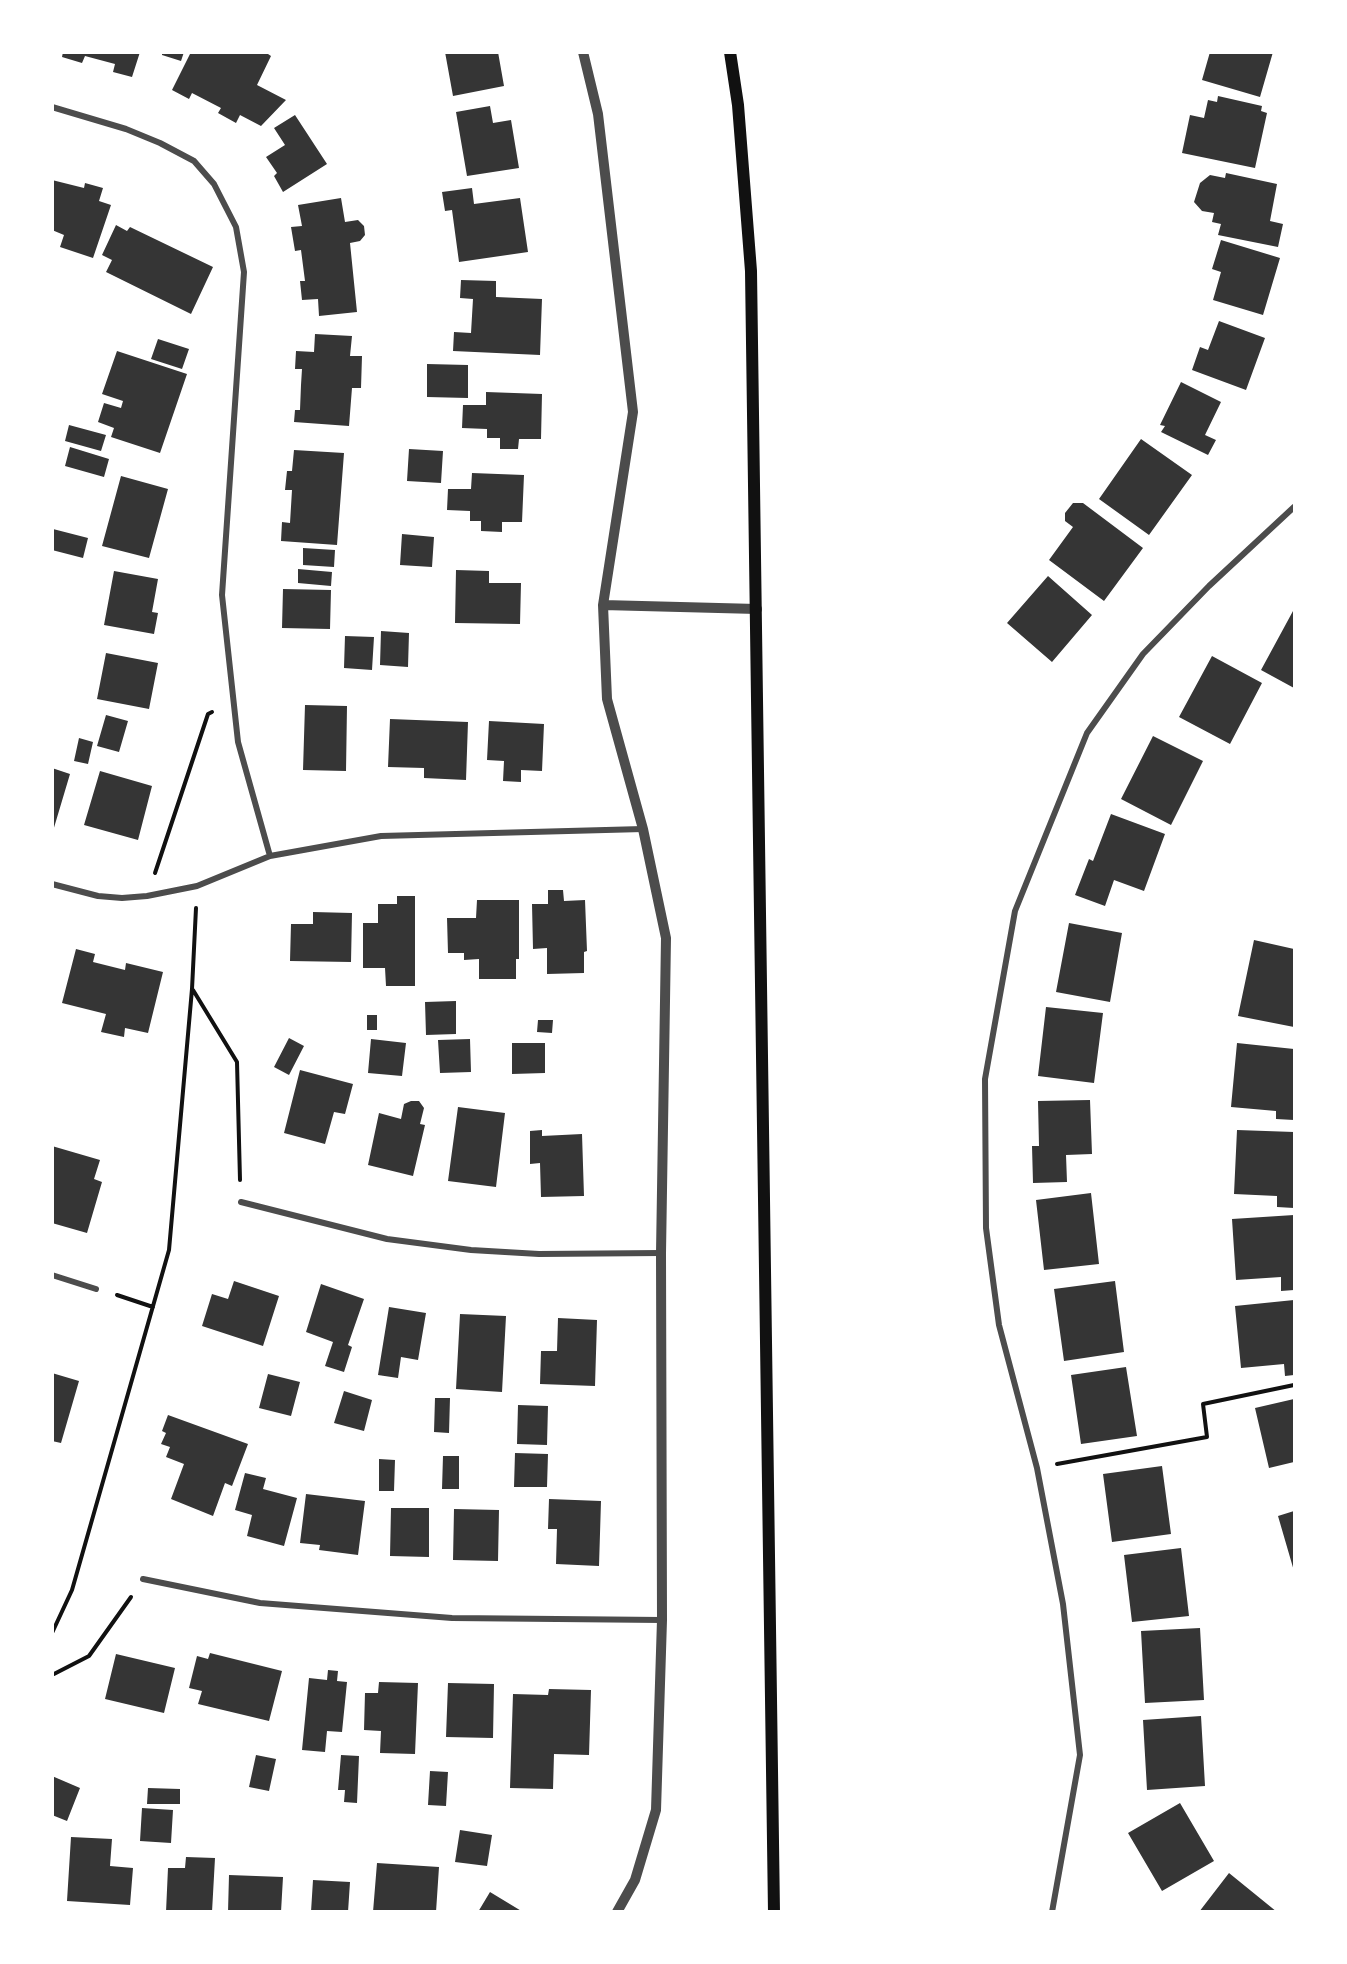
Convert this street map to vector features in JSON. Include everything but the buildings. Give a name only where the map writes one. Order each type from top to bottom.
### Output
[{"type":"main road","points":[[730,52],[738,105],[751,271],[774,1911]]},
{"type":"street","points":[[583,52],[598,114],[633,412],[603,606],[607,699],[643,829],[666,938],[661,1253],[662,1620],[656,1810],[635,1880],[617,1911]]},
{"type":"street","points":[[52,107],[126,129],[160,143],[194,161],[214,184],[236,227],[244,272],[222,595],[238,742],[270,856]]},
{"type":"street","points":[[1052,1911],[1080,1755],[1063,1604],[1037,1468],[999,1325],[986,1228],[985,1079],[1015,910],[1088,733],[1143,654],[1209,586],[1294,507]]},
{"type":"street","points":[[603,606],[757,609]]},
{"type":"street","points":[[52,884],[98,896],[122,898],[147,896],[197,886],[270,856],[381,836],[643,829]]},
{"type":"street","points":[[241,1202],[387,1239],[471,1250],[539,1254],[661,1253]]},
{"type":"street","points":[[52,1275],[96,1289]]},
{"type":"street","points":[[143,1580],[271,1604],[452,1618],[662,1620]]},
{"type":"path","points":[[147,896],[208,714],[234,702]]},
{"type":"path","points":[[52,1633],[72,1590],[169,1250],[192,989],[197,886]]},
{"type":"path","points":[[192,989],[237,1062],[241,1202]]},
{"type":"path","points":[[96,1289],[153,1307]]},
{"type":"path","points":[[1037,1468],[1206,1437],[1203,1404],[1294,1385]]},
{"type":"path","points":[[52,1676],[89,1656],[143,1580]]}]
